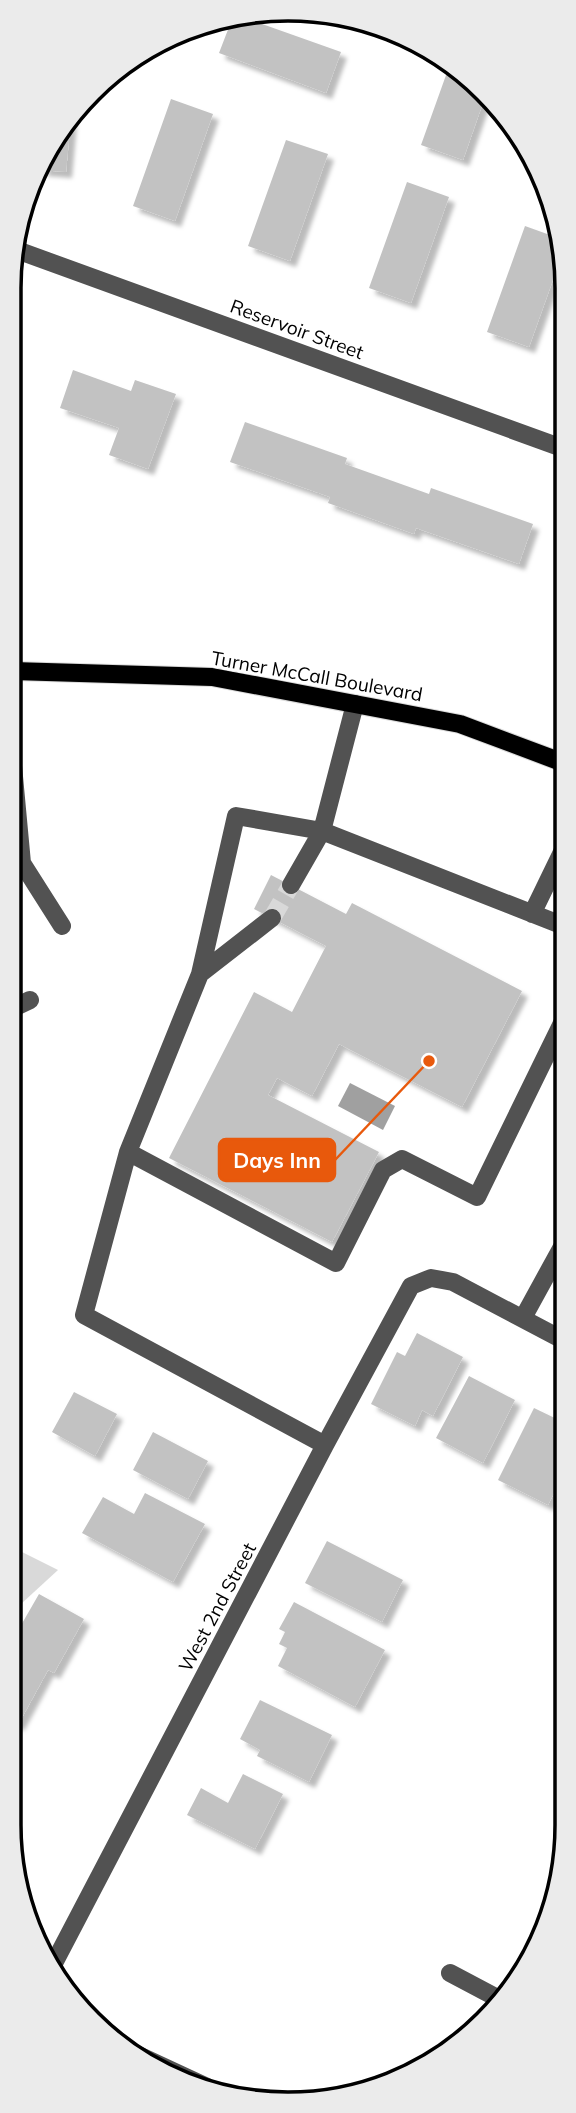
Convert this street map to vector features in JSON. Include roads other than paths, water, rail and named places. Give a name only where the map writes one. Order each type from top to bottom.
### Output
[{"type":"main road","name":"Turner McCall Boulevard","points":[[21,671],[212,677],[460,724],[555,760]]},
{"type":"street","name":"Reservoir Street","points":[[23,252],[555,445]]},
{"type":"street","points":[[291,885],[323,831],[355,704]]},
{"type":"street","points":[[325,1444],[84,1315],[128,1152],[200,974],[236,816],[323,831],[555,923]]},
{"type":"street","points":[[21,854],[22,863],[61,926]]},
{"type":"street","points":[[532,914],[555,867]]},
{"type":"street","points":[[200,974],[272,918]]},
{"type":"street","points":[[21,1004],[30,1000]]},
{"type":"street","points":[[128,1152],[336,1263],[383,1170],[402,1159],[477,1197],[555,1037]]},
{"type":"street","points":[[555,1260],[523,1318],[555,1336]]},
{"type":"street","name":"West 2nd Street","points":[[57,1958],[325,1444],[411,1286],[431,1278],[453,1282],[523,1318]]},
{"type":"street","points":[[450,1973],[493,1996]]},
{"type":"tunnel","points":[[272,918],[291,885]]},
{"type":"place","name":"Days Inn","points":[[429,1061]]}]
